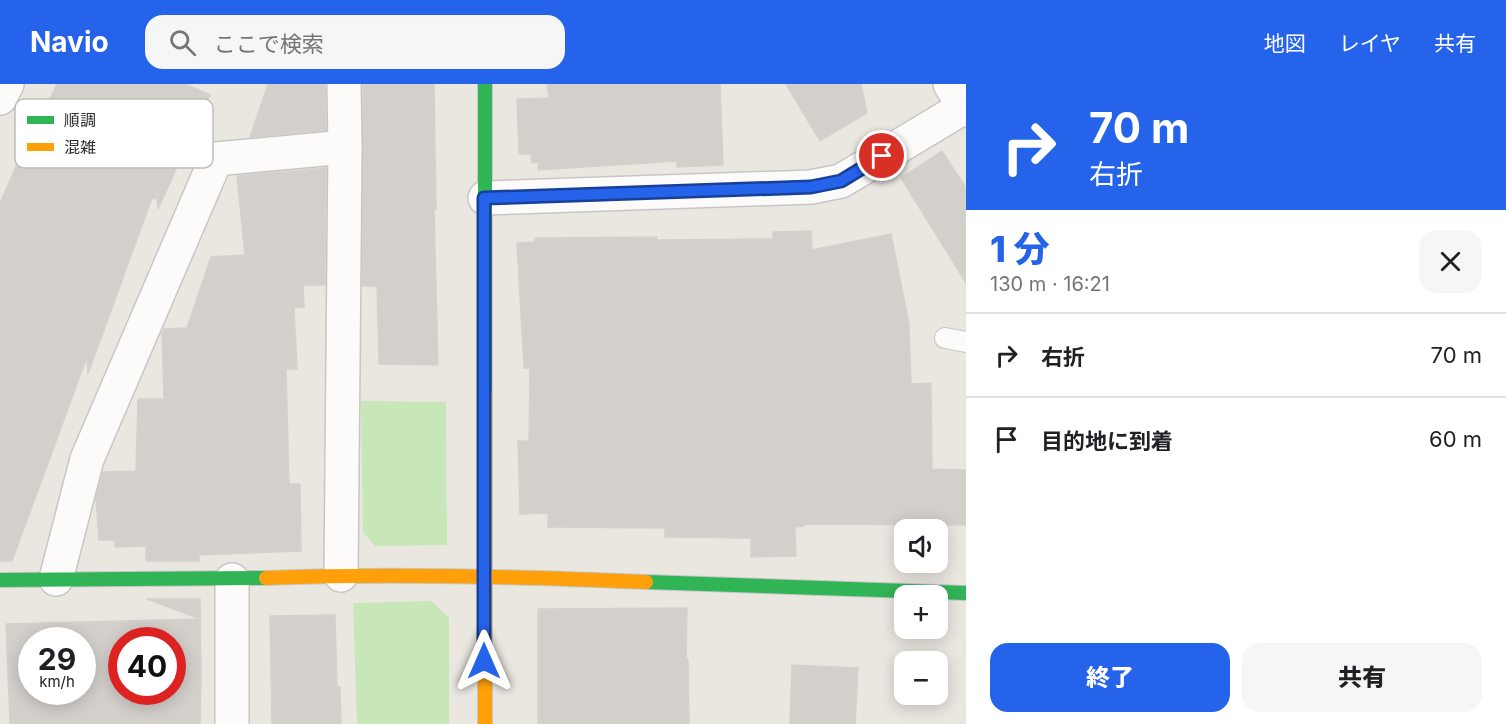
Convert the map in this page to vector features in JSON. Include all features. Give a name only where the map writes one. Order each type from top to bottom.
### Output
[{"type":"street","points":[[0,98],[7,84]]},
{"type":"street","points":[[341,575],[344,84]]},
{"type":"street","points":[[485,84],[485,724]]},
{"type":"street","points":[[484,198],[811,187],[841,181],[962,102]]},
{"type":"street","points":[[213,166],[216,159],[345,147]]},
{"type":"street","points":[[56,579],[87,459],[212,168]]},
{"type":"street","points":[[0,580],[232,580],[341,575],[484,576],[966,593]]},
{"type":"street","points":[[232,580],[232,724]]},
{"type":"lane","points":[[945,338],[966,342]]},
{"type":"green space","points":[[361,401],[446,402],[447,545],[375,546],[363,532]]},
{"type":"green space","points":[[431,601],[449,618],[449,724],[357,724],[353,603]]},
{"type":"building","points":[[57,84],[185,84],[210,95],[208,99],[50,99]]},
{"type":"building","points":[[268,84],[325,84],[326,130],[250,137]]},
{"type":"building","points":[[363,84],[434,84],[438,365],[379,364],[377,286],[362,286]]},
{"type":"building","points":[[547,84],[720,84],[723,165],[677,167],[677,161],[538,170],[539,162],[532,163],[531,154],[519,154],[517,99],[549,98]]},
{"type":"building","points":[[786,84],[861,84],[867,113],[820,141]]},
{"type":"building","points":[[942,151],[966,188],[966,283],[901,178]]},
{"type":"building","points":[[15,168],[177,168],[158,209],[157,194],[155,199],[152,198],[88,374],[87,357],[12,561],[0,561],[0,203]]},
{"type":"building","points":[[326,168],[325,285],[303,285],[304,307],[294,308],[297,369],[286,369],[289,484],[300,484],[301,551],[199,555],[199,561],[146,561],[146,546],[115,547],[115,540],[99,540],[96,498],[103,472],[136,471],[138,399],[164,399],[162,333],[164,329],[187,328],[211,257],[245,255],[237,176]]},
{"type":"building","points":[[811,231],[812,250],[891,234],[909,324],[911,384],[931,383],[932,469],[966,470],[966,525],[948,525],[948,519],[894,519],[894,525],[804,524],[804,526],[795,527],[796,556],[751,557],[751,538],[665,537],[665,528],[548,527],[548,513],[520,514],[518,441],[529,441],[530,368],[524,368],[517,243],[535,242],[535,238],[773,239],[773,232]]},
{"type":"building","points":[[147,599],[200,599],[201,678],[200,724],[10,724],[6,624],[200,619]]},
{"type":"building","points":[[687,608],[686,659],[688,659],[689,724],[538,724],[538,609]]},
{"type":"building","points":[[335,615],[337,687],[340,687],[341,724],[272,724],[270,616]]},
{"type":"building","points":[[792,665],[858,668],[855,724],[790,724]]},
{"type":"traffic: fast","points":[[485,84],[485,393]]},
{"type":"traffic: fast","points":[[0,580],[266,578]]},
{"type":"traffic: fast","points":[[646,582],[966,593]]},
{"type":"traffic: slow","points":[[485,393],[485,724]]},
{"type":"traffic: slow","points":[[266,578],[409,576],[646,582]]},
{"type":"route","points":[[484,661],[484,198],[811,187],[841,181],[882,156]]}]
